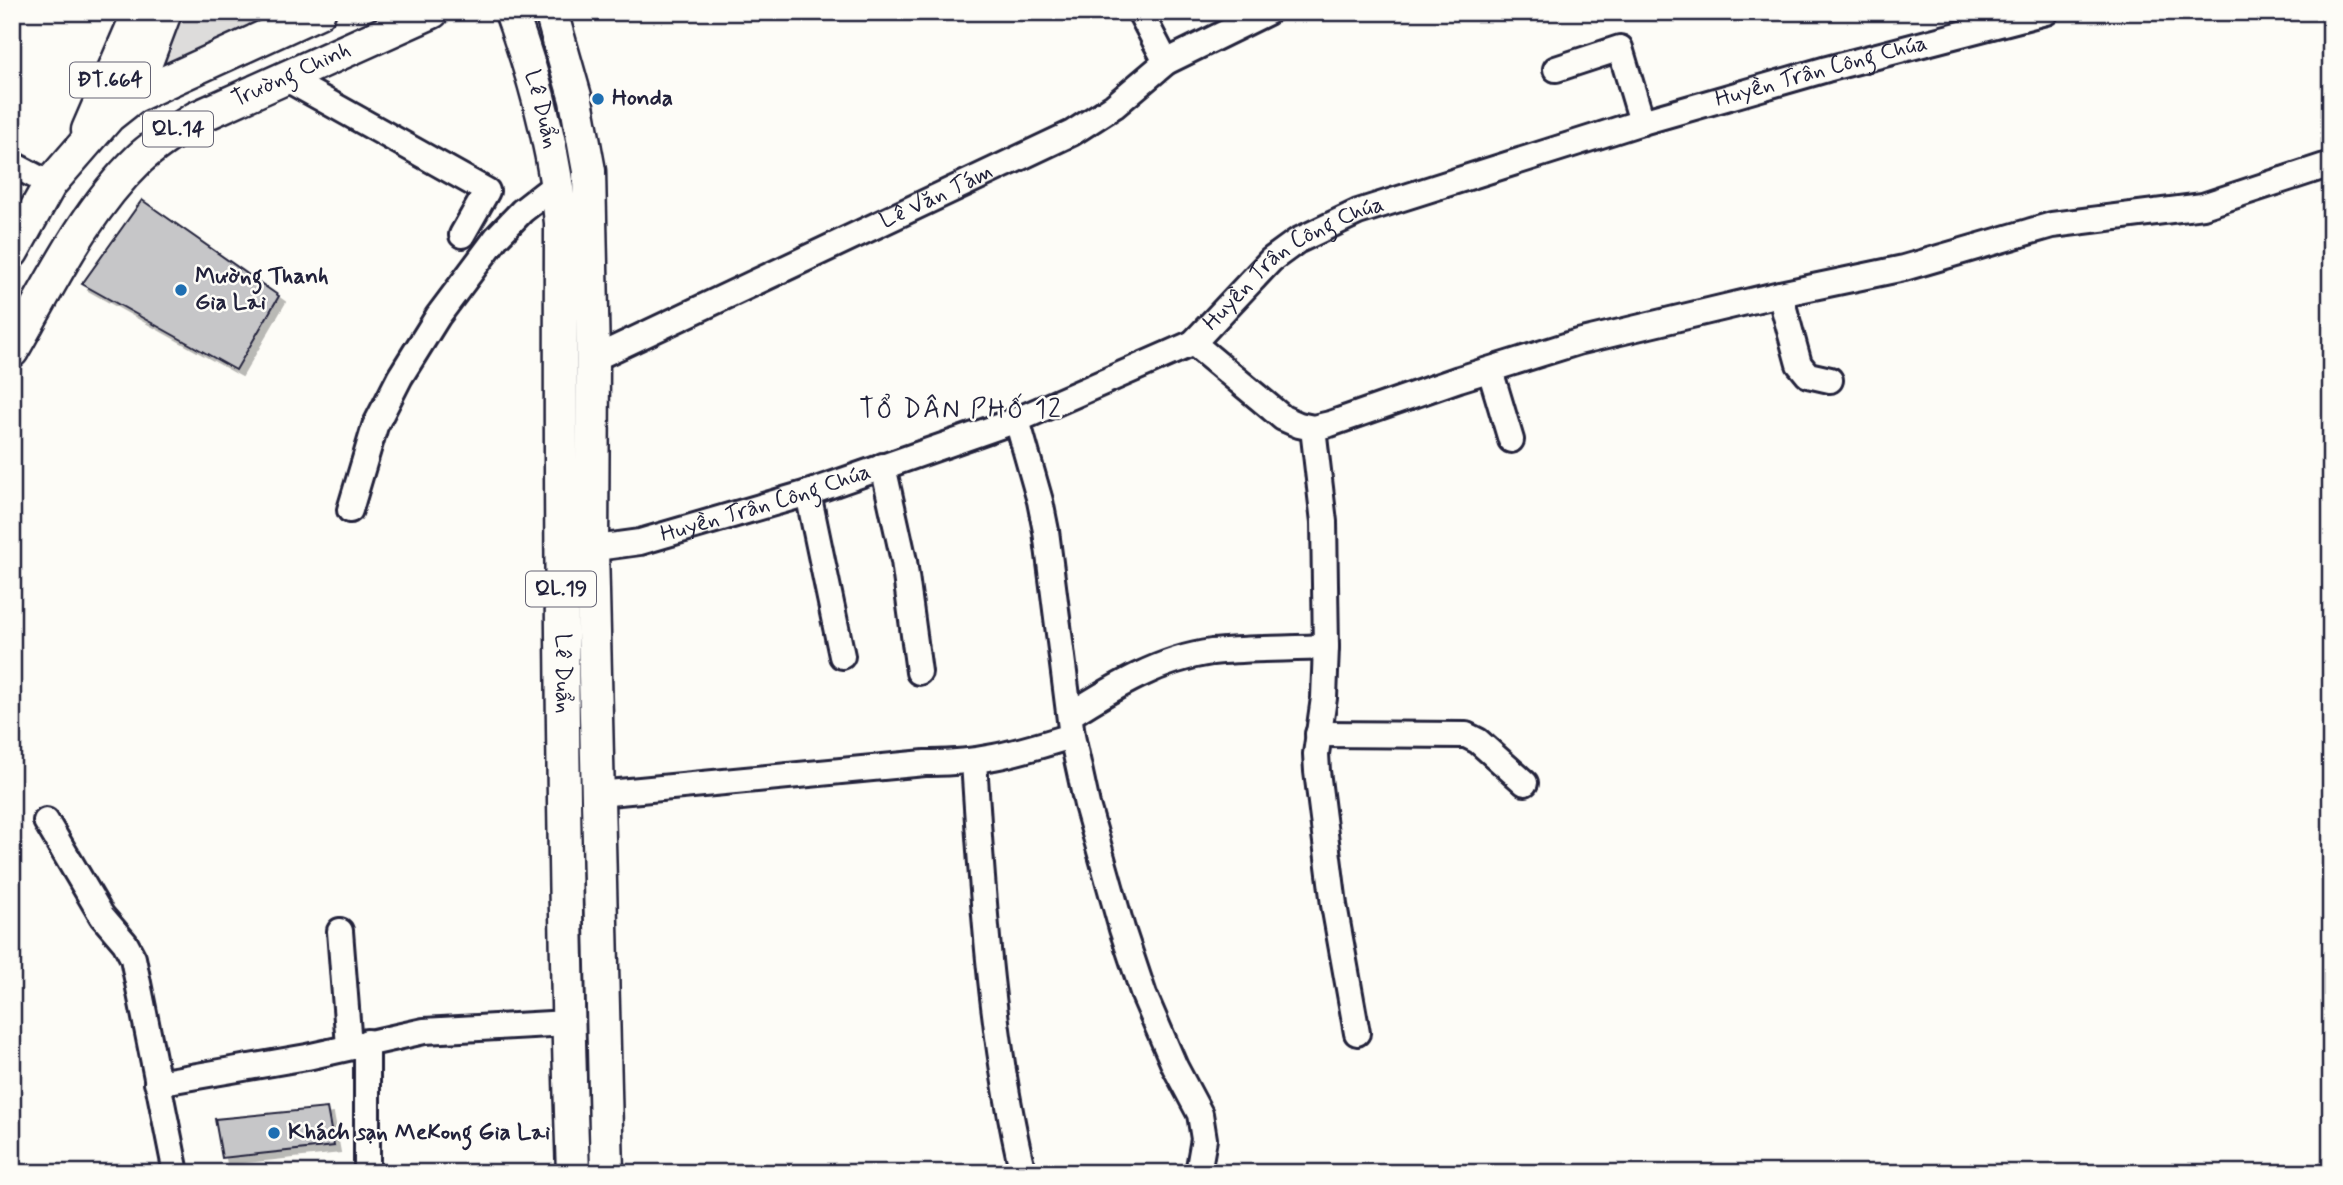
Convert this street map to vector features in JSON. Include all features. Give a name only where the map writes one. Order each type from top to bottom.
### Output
[{"type":"main road","name":"ĐT.664","points":[[81,147],[139,12]]},
{"type":"main road","points":[[133,97],[165,12]]},
{"type":"main road","name":"Trường Chinh","points":[[12,252],[50,184],[109,116],[133,97],[319,12]]},
{"type":"main road","name":"Trường Chinh","points":[[12,351],[91,216],[140,158],[167,136],[195,118],[432,12]]},
{"type":"main road","name":"Lê Duẩn","points":[[511,12],[543,111],[558,183],[561,223],[561,552],[568,1023],[573,1173]]},
{"type":"main road","name":"Lê Duẩn","points":[[551,12],[576,100],[589,170],[593,359],[592,550],[607,1173]]},
{"type":"street","points":[[1140,12],[1166,62]]},
{"type":"street","name":"Lê Văn Tám","points":[[593,359],[1072,134],[1114,106],[1166,62],[1268,12]]},
{"type":"street","name":"Huyền Trân Công Chúa","points":[[561,552],[640,542],[808,493],[1017,419],[1193,343],[1271,260],[1297,241],[1359,212],[1642,122],[1827,69],[2046,12]]},
{"type":"street","points":[[1556,69],[1619,48],[1642,122]]},
{"type":"street","points":[[285,78],[487,191],[462,235]]},
{"type":"street","points":[[12,164],[50,184]]},
{"type":"street","points":[[1193,343],[1283,418],[1312,428],[1349,419],[1578,342],[1904,268],[2052,225],[2203,206],[2331,164]]},
{"type":"street","points":[[350,510],[375,426],[400,377],[438,316],[497,237],[522,211],[558,183]]},
{"type":"street","points":[[1780,294],[1799,364],[1808,375],[1829,380]]},
{"type":"street","points":[[1490,370],[1511,440]]},
{"type":"street","points":[[1017,419],[1046,531],[1071,725],[1103,866],[1144,995],[1175,1067],[1200,1114],[1204,1139],[1198,1173]]},
{"type":"street","points":[[1312,428],[1324,522],[1326,647],[1324,698],[1318,734],[1318,771],[1331,878],[1357,1033]]},
{"type":"street","points":[[883,466],[904,561],[919,672]]},
{"type":"street","points":[[808,493],[842,656]]},
{"type":"street","points":[[598,794],[993,759],[1071,725],[1139,674],[1174,662],[1211,652],[1326,647]]},
{"type":"street","points":[[1318,734],[1466,736],[1478,741],[1525,783]]},
{"type":"street","points":[[974,762],[981,872],[1004,1086],[1023,1173]]},
{"type":"street","points":[[46,821],[102,916],[130,950],[176,1173]]},
{"type":"street","points":[[341,931],[358,1044],[367,1173]]},
{"type":"street","points":[[157,1083],[307,1057],[424,1031],[568,1023]]},
{"type":"shaded area","points":[[173,12],[308,12],[155,72]]},
{"type":"building","name":"Mường Thanh Gia Lai","points":[[142,200],[279,296],[236,370],[82,284]]},
{"type":"building","name":"Khách sạn MeKong Gia Lai","points":[[327,1108],[334,1146],[222,1158],[215,1119]]},
{"type":"place","name":"Honda","points":[[598,99]]},
{"type":"place","name":"Mường Thanh Gia Lai","points":[[181,290]]},
{"type":"place","name":"Khách sạn MeKong Gia Lai","points":[[274,1133]]},
{"type":"district","name":"TỔ DÂN PHỐ 12","points":[[961,410]]}]
